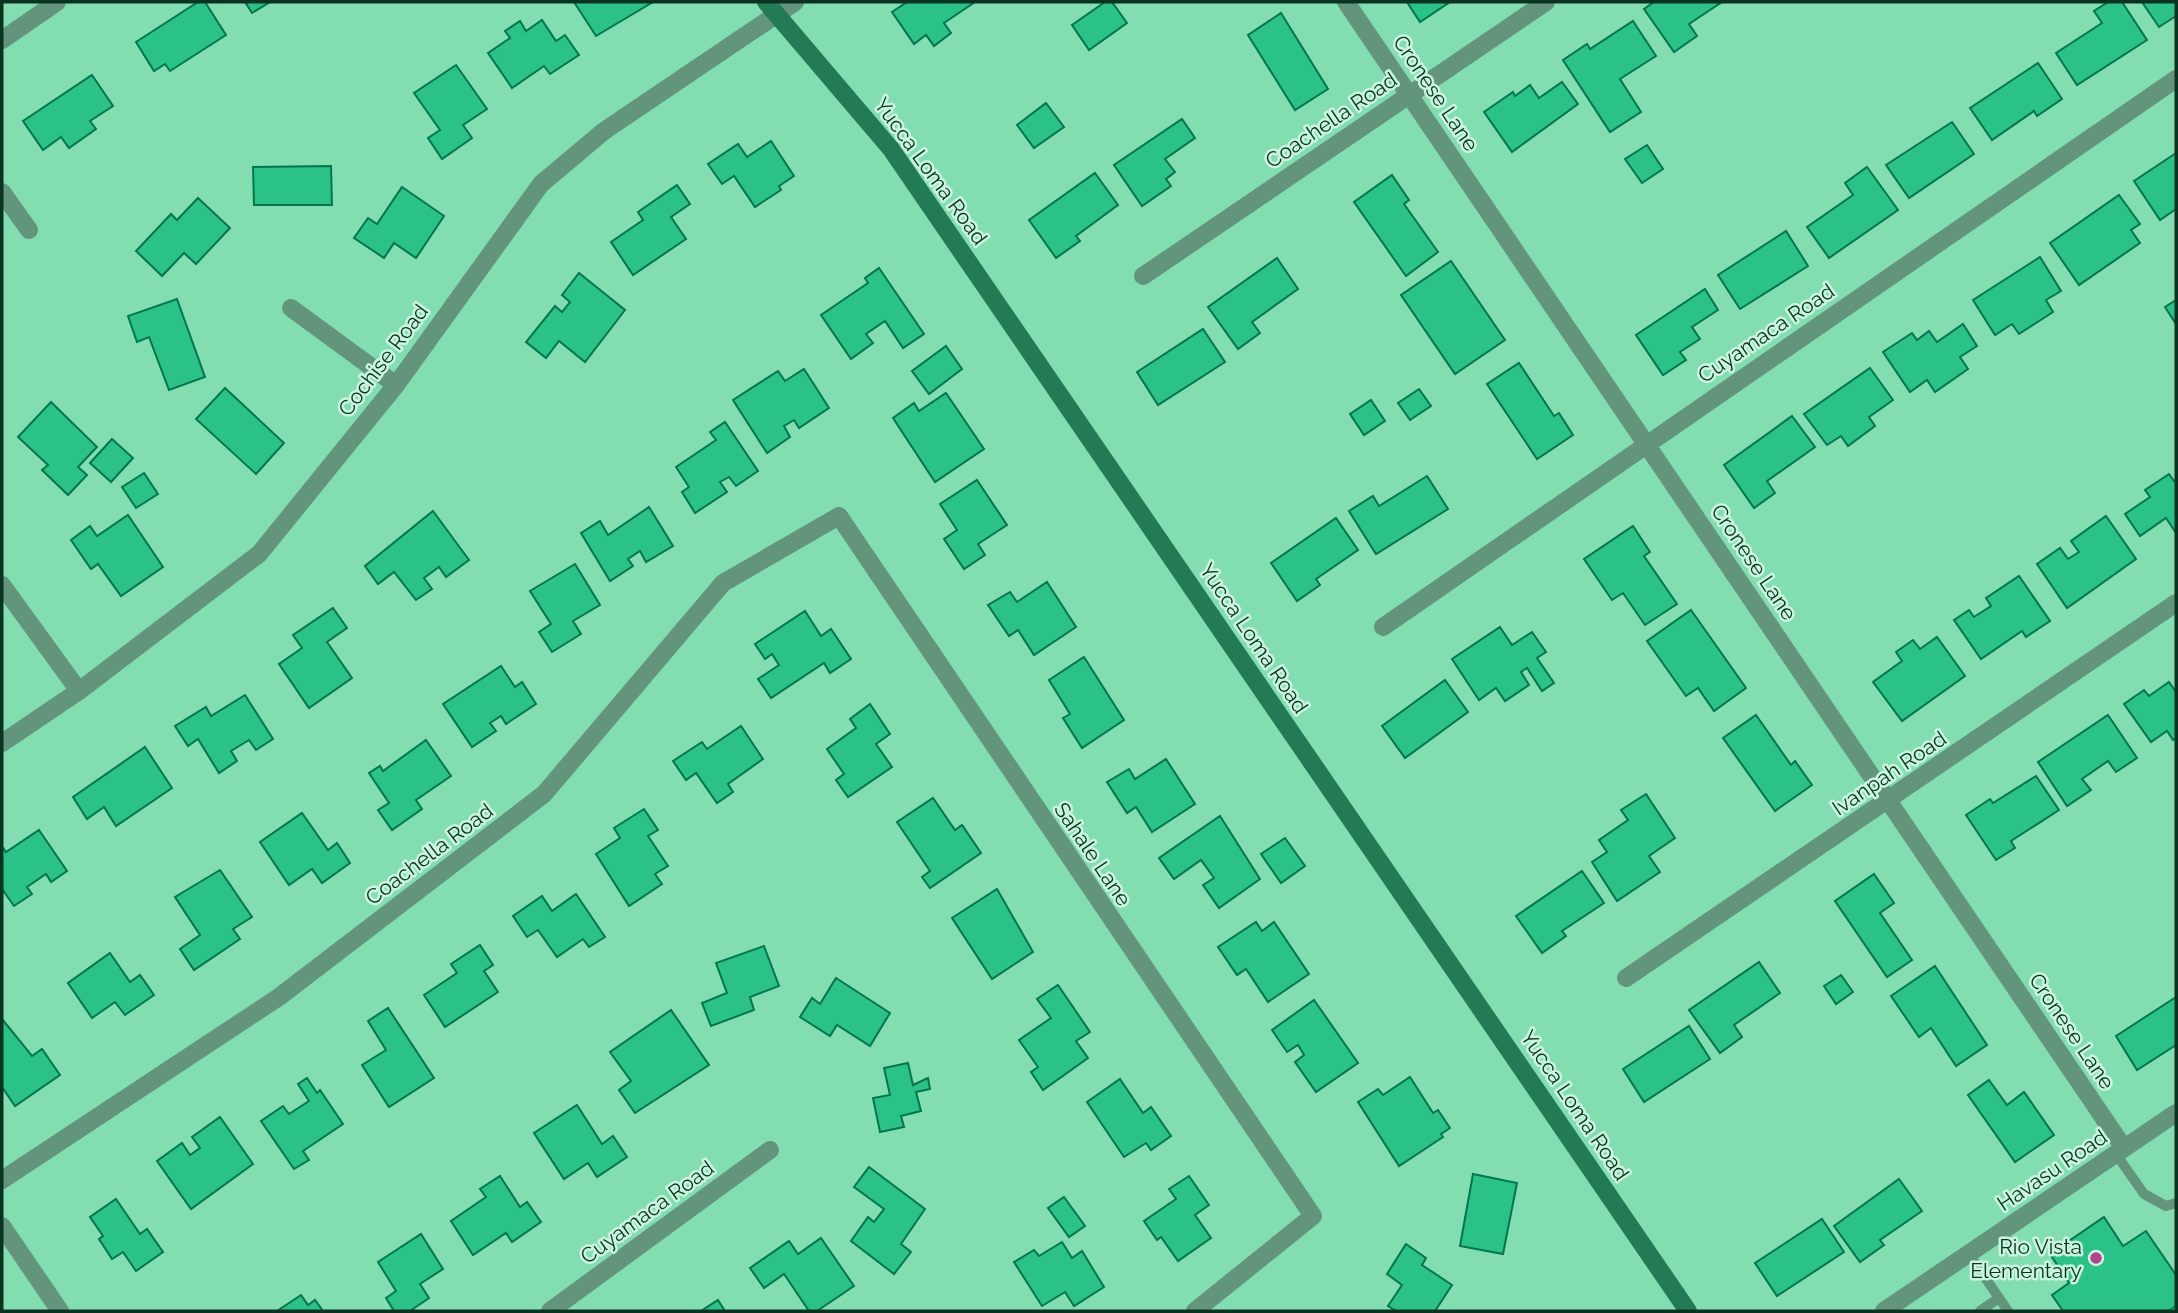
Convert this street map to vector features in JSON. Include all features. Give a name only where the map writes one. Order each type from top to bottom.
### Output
[{"type":"main road","name":"Yucca Loma Road","points":[[772,8],[891,149],[1688,1311]]},
{"type":"street","points":[[2,40],[57,2]]},
{"type":"street","name":"Cochise Road","points":[[2,743],[79,691],[259,554],[396,384],[541,184],[604,131],[772,8],[795,2]]},
{"type":"street","name":"Cronese Lane","points":[[1346,2],[1889,801],[2120,1151]]},
{"type":"street","name":"Coachella Road","points":[[1143,276],[1546,2]]},
{"type":"street","name":"Cuyamaca Road","points":[[1383,626],[2176,79]]},
{"type":"street","points":[[2,192],[29,230]]},
{"type":"street","points":[[290,308],[396,384]]},
{"type":"street","name":"Coachella Road","points":[[2,1180],[279,997],[544,794],[723,583],[839,516]]},
{"type":"street","name":"Sahale Lane","points":[[839,516],[1313,1216],[1195,1311]]},
{"type":"street","points":[[2,585],[79,691]]},
{"type":"street","name":"Ivanpah Road","points":[[1626,978],[2176,603]]},
{"type":"street","name":"Havasu Road","points":[[1884,1311],[2176,1113]]},
{"type":"street","name":"Cuyamaca Road","points":[[550,1311],[770,1150]]},
{"type":"street","points":[[2,1226],[60,1311]]},
{"type":"lane","points":[[2120,1151],[2144,1194],[2166,1206],[2176,1203]]},
{"type":"lane","points":[[1969,1254],[2008,1311]]},
{"type":"lane","points":[[1980,1311],[1999,1298]]},
{"type":"building","points":[[198,2],[205,2],[226,35],[170,71],[165,64],[154,71],[136,42]]},
{"type":"building","points":[[245,2],[270,2],[252,13]]},
{"type":"building","points":[[574,2],[653,2],[596,36]]},
{"type":"building","points":[[907,2],[975,2],[944,23],[951,33],[934,46],[926,35],[914,44],[892,12]]},
{"type":"building","points":[[1105,2],[1112,2],[1127,23],[1089,50],[1072,25]]},
{"type":"building","points":[[1407,2],[1450,2],[1420,22]]},
{"type":"building","points":[[1654,2],[1722,2],[1689,24],[1697,36],[1674,52],[1644,9]]},
{"type":"building","points":[[2108,2],[2122,2],[2147,40],[2077,85],[2056,53],[2102,23],[2094,11]]},
{"type":"building","points":[[2142,2],[2176,2],[2176,16],[2159,27]]},
{"type":"building","points":[[1281,13],[1328,89],[1295,110],[1248,35]]},
{"type":"building","points":[[542,20],[556,41],[565,35],[579,55],[550,74],[544,66],[512,88],[488,53],[510,38],[505,31],[520,21],[526,31]]},
{"type":"building","points":[[1633,21],[1656,56],[1620,79],[1641,112],[1610,132],[1563,60],[1587,44],[1590,49]]},
{"type":"building","points":[[2038,63],[2062,99],[2037,116],[2034,111],[1992,140],[1970,108]]},
{"type":"building","points":[[456,65],[487,109],[463,125],[472,138],[442,159],[428,138],[440,130],[414,93]]},
{"type":"building","points":[[92,75],[113,106],[90,121],[96,129],[69,148],[61,137],[43,150],[23,121]]},
{"type":"building","points":[[1562,82],[1578,104],[1512,152],[1484,112],[1513,92],[1515,96],[1530,85],[1539,98]]},
{"type":"building","points":[[1046,103],[1064,127],[1034,148],[1017,125]]},
{"type":"building","points":[[1182,119],[1195,138],[1165,159],[1175,172],[1166,179],[1171,186],[1142,206],[1114,165]]},
{"type":"building","points":[[1952,122],[1974,154],[1909,198],[1886,165]]},
{"type":"building","points":[[771,141],[794,176],[779,186],[781,190],[755,207],[734,176],[722,184],[708,164],[738,144],[747,157]]},
{"type":"building","points":[[1647,145],[1663,169],[1642,183],[1625,159]]},
{"type":"building","points":[[2176,153],[2176,209],[2160,220],[2134,181]]},
{"type":"building","points":[[331,166],[332,205],[254,205],[253,167]]},
{"type":"building","points":[[1867,167],[1898,210],[1829,258],[1807,227],[1853,195],[1845,183]]},
{"type":"building","points":[[1095,173],[1118,205],[1076,236],[1080,241],[1056,258],[1029,220]]},
{"type":"building","points":[[1392,175],[1409,200],[1404,204],[1438,252],[1406,276],[1354,202]]},
{"type":"building","points":[[677,185],[690,204],[671,217],[686,239],[633,275],[611,242],[643,220],[638,212]]},
{"type":"building","points":[[402,187],[444,216],[416,258],[394,243],[384,258],[354,238],[368,218],[377,224]]},
{"type":"building","points":[[2119,195],[2140,224],[2131,230],[2140,243],[2079,285],[2050,243]]},
{"type":"building","points":[[198,198],[230,228],[196,264],[184,253],[162,276],[136,251],[171,214],[177,220]]},
{"type":"building","points":[[1786,231],[1808,266],[1740,309],[1718,275]]},
{"type":"building","points":[[2040,257],[2061,291],[2046,300],[2053,312],[2019,334],[2012,324],[1995,335],[1973,300]]},
{"type":"building","points":[[1277,258],[1298,289],[1252,322],[1260,333],[1238,349],[1208,307]]},
{"type":"building","points":[[1451,261],[1505,340],[1455,374],[1401,295]]},
{"type":"building","points":[[879,268],[924,334],[903,348],[885,321],[866,334],[873,343],[851,359],[821,315],[868,283],[865,278]]},
{"type":"building","points":[[579,273],[625,310],[585,362],[559,341],[546,358],[526,342],[555,306],[562,312],[570,302],[562,295]]},
{"type":"building","points":[[1705,289],[1718,310],[1692,327],[1700,339],[1680,352],[1686,360],[1663,375],[1636,335]]},
{"type":"building","points":[[177,299],[205,377],[169,390],[149,337],[137,342],[128,316]]},
{"type":"building","points":[[2176,300],[2176,324],[2165,307]]},
{"type":"building","points":[[1963,324],[1977,346],[1960,357],[1968,369],[1935,392],[1927,380],[1910,392],[1883,352],[1912,333],[1917,340],[1929,331],[1937,342]]},
{"type":"building","points":[[1203,329],[1225,362],[1158,405],[1137,372]]},
{"type":"building","points":[[946,346],[962,369],[929,394],[912,371]]},
{"type":"building","points":[[1519,363],[1554,416],[1559,413],[1573,435],[1537,459],[1487,384]]},
{"type":"building","points":[[1870,368],[1893,400],[1869,417],[1875,426],[1848,446],[1841,436],[1827,445],[1804,414]]},
{"type":"building","points":[[804,369],[829,408],[799,428],[794,420],[784,426],[790,437],[767,453],[733,400],[778,371],[785,381]]},
{"type":"building","points":[[225,388],[284,443],[256,474],[196,419]]},
{"type":"building","points":[[1419,389],[1431,406],[1410,420],[1398,403]]},
{"type":"building","points":[[946,393],[984,449],[935,482],[893,418],[914,403],[919,411]]},
{"type":"building","points":[[1371,400],[1385,421],[1364,435],[1350,414]]},
{"type":"building","points":[[51,402],[97,447],[78,467],[87,475],[68,495],[42,470],[48,465],[18,437]]},
{"type":"building","points":[[1792,416],[1815,447],[1767,481],[1775,493],[1754,508],[1724,465]]},
{"type":"building","points":[[725,422],[758,471],[736,486],[729,477],[720,482],[727,492],[695,513],[682,492],[689,487],[676,467],[716,440],[710,432]]},
{"type":"building","points":[[112,439],[133,458],[111,482],[90,463]]},
{"type":"building","points":[[144,473],[158,494],[136,508],[122,487]]},
{"type":"building","points":[[2169,474],[2176,480],[2176,533],[2166,518],[2140,536],[2125,514],[2150,497],[2145,490]]},
{"type":"building","points":[[1427,476],[1448,509],[1376,554],[1349,511],[1373,496],[1379,506]]},
{"type":"building","points":[[977,480],[1007,525],[978,544],[985,555],[964,569],[944,539],[957,530],[940,504]]},
{"type":"building","points":[[649,507],[673,546],[646,562],[640,551],[628,559],[633,566],[610,581],[581,533],[600,521],[608,535]]},
{"type":"building","points":[[433,511],[469,560],[446,577],[439,567],[424,578],[432,589],[416,600],[394,572],[378,584],[365,566]]},
{"type":"building","points":[[128,515],[163,567],[121,596],[98,564],[91,569],[71,540],[90,526],[97,536]]},
{"type":"building","points":[[2106,516],[2136,559],[2067,608],[2037,564],[2060,548],[2068,559],[2079,552],[2071,541]]},
{"type":"building","points":[[1336,518],[1358,550],[1316,579],[1320,585],[1297,601],[1271,563]]},
{"type":"building","points":[[1633,526],[1650,552],[1644,556],[1677,604],[1645,625],[1623,593],[1612,600],[1584,559]]},
{"type":"building","points":[[575,564],[600,605],[573,621],[581,634],[552,652],[539,632],[551,624],[530,591]]},
{"type":"building","points":[[2019,576],[2050,621],[2026,637],[2022,631],[1981,659],[1954,620],[1969,610],[1974,617],[1991,606],[1986,598]]},
{"type":"building","points":[[1047,582],[1076,627],[1034,655],[1018,630],[1009,636],[988,605],[1010,592],[1017,602]]},
{"type":"building","points":[[333,608],[347,628],[327,642],[352,678],[309,708],[279,664],[302,648],[293,635]]},
{"type":"building","points":[[1691,610],[1746,688],[1714,711],[1698,688],[1686,696],[1647,641]]},
{"type":"building","points":[[805,611],[821,636],[831,629],[851,659],[830,673],[824,663],[771,698],[758,679],[779,665],[772,654],[765,659],[755,644]]},
{"type":"building","points":[[1500,627],[1512,645],[1532,632],[1546,652],[1537,658],[1554,683],[1542,691],[1527,668],[1521,672],[1529,685],[1505,701],[1496,688],[1479,700],[1452,659]]},
{"type":"building","points":[[1937,637],[1965,676],[1902,721],[1873,682],[1902,661],[1896,652],[1913,640],[1920,649]]},
{"type":"building","points":[[1084,657],[1124,720],[1082,748],[1063,718],[1070,714],[1049,680]]},
{"type":"building","points":[[501,666],[515,687],[522,682],[536,704],[506,724],[501,716],[490,723],[496,731],[472,747],[443,704]]},
{"type":"building","points":[[1445,680],[1468,712],[1405,758],[1382,726]]},
{"type":"building","points":[[2169,682],[2176,692],[2176,738],[2173,740],[2167,731],[2151,742],[2124,704],[2144,690],[2149,696]]},
{"type":"building","points":[[245,695],[273,739],[256,750],[249,740],[231,751],[237,761],[219,773],[198,739],[188,746],[175,726],[206,707],[211,716]]},
{"type":"building","points":[[870,704],[890,734],[876,744],[892,767],[848,797],[836,780],[844,774],[827,749],[856,728],[850,719]]},
{"type":"building","points":[[1756,715],[1791,765],[1795,761],[1812,785],[1775,811],[1723,738]]},
{"type":"building","points":[[2108,715],[2137,758],[2116,772],[2108,761],[2082,779],[2091,790],[2067,806],[2038,762]]},
{"type":"building","points":[[741,726],[763,759],[728,784],[733,792],[717,803],[696,773],[686,780],[673,761],[702,742],[707,749]]},
{"type":"building","points":[[426,740],[451,776],[416,800],[422,809],[392,830],[378,810],[389,803],[369,773],[380,766],[383,771]]},
{"type":"building","points":[[145,747],[172,788],[116,826],[104,807],[87,819],[73,797]]},
{"type":"building","points":[[1166,759],[1195,804],[1152,832],[1136,807],[1127,813],[1107,782],[1129,769],[1135,779]]},
{"type":"building","points":[[2036,776],[2059,810],[2011,841],[2015,848],[1996,860],[1966,815],[1990,799],[1993,803]]},
{"type":"building","points":[[1646,794],[1675,838],[1649,856],[1660,872],[1617,901],[1592,862],[1607,852],[1599,840],[1628,820],[1621,810]]},
{"type":"building","points":[[933,798],[955,830],[962,825],[981,853],[930,888],[922,877],[930,871],[897,822]]},
{"type":"building","points":[[644,809],[658,830],[648,836],[668,866],[655,874],[662,884],[629,906],[596,854],[620,838],[614,828]]},
{"type":"building","points":[[302,813],[328,850],[337,843],[350,863],[322,883],[312,869],[289,885],[260,842]]},
{"type":"building","points":[[1220,816],[1260,879],[1219,908],[1203,885],[1214,878],[1201,860],[1174,879],[1159,858]]},
{"type":"building","points":[[39,830],[67,871],[51,882],[46,874],[27,887],[32,894],[14,906],[2,889],[2,846],[6,852]]},
{"type":"building","points":[[1285,838],[1305,866],[1281,883],[1261,854]]},
{"type":"building","points":[[220,870],[252,917],[233,929],[240,939],[194,970],[180,949],[200,935],[175,897]]},
{"type":"building","points":[[1582,871],[1604,903],[1562,931],[1566,936],[1542,953],[1516,916]]},
{"type":"building","points":[[1874,874],[1894,903],[1880,913],[1912,960],[1887,977],[1835,901]]},
{"type":"building","points":[[997,889],[1033,952],[992,979],[952,918]]},
{"type":"building","points":[[576,894],[605,937],[589,947],[583,939],[557,957],[538,930],[527,937],[513,916],[542,896],[552,911]]},
{"type":"building","points":[[1256,922],[1262,931],[1274,922],[1309,974],[1268,1002],[1246,969],[1237,975],[1218,947]]},
{"type":"building","points":[[480,945],[493,965],[484,971],[498,992],[445,1027],[424,995],[457,973],[451,964]]},
{"type":"building","points":[[764,946],[779,986],[750,997],[754,1010],[711,1026],[702,1003],[727,993],[716,963]]},
{"type":"building","points":[[110,953],[130,982],[140,975],[154,995],[125,1015],[115,1002],[92,1018],[68,983]]},
{"type":"building","points":[[1759,962],[1780,993],[1734,1025],[1742,1037],[1720,1053],[1689,1010]]},
{"type":"building","points":[[1935,966],[1987,1045],[1956,1066],[1931,1028],[1919,1037],[1891,996]]},
{"type":"building","points":[[1841,975],[1853,992],[1836,1004],[1824,986]]},
{"type":"building","points":[[836,978],[890,1013],[870,1046],[837,1025],[830,1036],[800,1017],[812,998],[820,1004]]},
{"type":"building","points":[[1058,985],[1090,1032],[1076,1041],[1088,1058],[1043,1090],[1031,1072],[1038,1067],[1019,1040],[1051,1018],[1037,999]]},
{"type":"building","points":[[2176,997],[2176,1045],[2137,1070],[2116,1036]]},
{"type":"building","points":[[1314,1000],[1358,1063],[1316,1092],[1295,1062],[1304,1055],[1298,1045],[1287,1052],[1272,1030]]},
{"type":"building","points":[[388,1008],[434,1078],[389,1107],[362,1065],[386,1050],[368,1021]]},
{"type":"building","points":[[671,1010],[709,1065],[635,1113],[619,1090],[631,1081],[610,1052]]},
{"type":"building","points":[[2,1019],[32,1056],[42,1049],[60,1075],[15,1106],[2,1087]]},
{"type":"building","points":[[1689,1026],[1710,1059],[1644,1102],[1623,1069]]},
{"type":"building","points":[[908,1063],[913,1085],[928,1078],[930,1089],[916,1092],[921,1111],[901,1116],[904,1127],[880,1132],[873,1098],[890,1095],[884,1068]]},
{"type":"building","points":[[1410,1077],[1433,1113],[1438,1110],[1450,1128],[1441,1134],[1443,1137],[1399,1166],[1358,1102],[1378,1089],[1383,1095]]},
{"type":"building","points":[[307,1078],[317,1093],[320,1090],[343,1124],[303,1151],[309,1160],[294,1169],[261,1121],[283,1106],[289,1114],[309,1101],[298,1084]]},
{"type":"building","points":[[1120,1079],[1143,1113],[1151,1107],[1171,1136],[1151,1150],[1146,1143],[1124,1157],[1087,1102]]},
{"type":"building","points":[[1989,1080],[2007,1105],[2024,1092],[2054,1135],[2015,1162],[1968,1095]]},
{"type":"building","points":[[577,1105],[602,1144],[613,1136],[627,1157],[597,1177],[588,1163],[564,1179],[534,1133]]},
{"type":"building","points":[[220,1117],[253,1164],[191,1209],[157,1161],[182,1143],[190,1155],[200,1148],[192,1137]]},
{"type":"building","points":[[869,1167],[925,1209],[901,1244],[911,1252],[894,1274],[851,1241],[868,1217],[874,1222],[884,1209],[854,1187]]},
{"type":"building","points":[[1473,1174],[1517,1183],[1503,1254],[1460,1246]]},
{"type":"building","points":[[500,1176],[520,1207],[527,1202],[541,1222],[512,1242],[506,1233],[473,1255],[451,1221],[486,1197],[480,1189]]},
{"type":"building","points":[[1189,1176],[1209,1205],[1195,1215],[1211,1238],[1178,1261],[1161,1237],[1157,1240],[1144,1221],[1176,1199],[1169,1189]]},
{"type":"building","points":[[1899,1179],[1922,1211],[1880,1240],[1884,1245],[1860,1262],[1834,1226]]},
{"type":"building","points":[[1064,1197],[1085,1226],[1069,1237],[1048,1208]]},
{"type":"building","points":[[116,1199],[140,1234],[147,1229],[163,1252],[136,1271],[123,1252],[112,1259],[99,1239],[103,1236],[90,1217]]},
{"type":"building","points":[[2104,1217],[2123,1246],[2146,1231],[2176,1275],[2176,1306],[2168,1311],[2063,1311],[2052,1295],[2069,1283],[2050,1254]]},
{"type":"building","points":[[1822,1219],[1844,1252],[1777,1296],[1755,1263]]},
{"type":"building","points":[[421,1234],[443,1269],[420,1284],[429,1298],[410,1311],[394,1311],[386,1298],[396,1291],[378,1262]]},
{"type":"building","points":[[821,1238],[854,1286],[817,1311],[809,1311],[784,1274],[764,1288],[750,1268],[789,1241],[798,1254]]},
{"type":"building","points":[[1062,1242],[1072,1258],[1082,1251],[1104,1287],[1074,1306],[1065,1292],[1042,1306],[1014,1262],[1034,1250],[1039,1256]]},
{"type":"building","points":[[1406,1244],[1426,1258],[1422,1265],[1452,1285],[1435,1311],[1396,1311],[1388,1306],[1402,1285],[1387,1274]]},
{"type":"building","points":[[301,1295],[308,1305],[315,1300],[323,1311],[277,1311]]},
{"type":"building","points":[[718,1300],[725,1311],[701,1311]]},
{"type":"place","name":"Rio Vista Elementary","points":[[2096,1258]]}]
